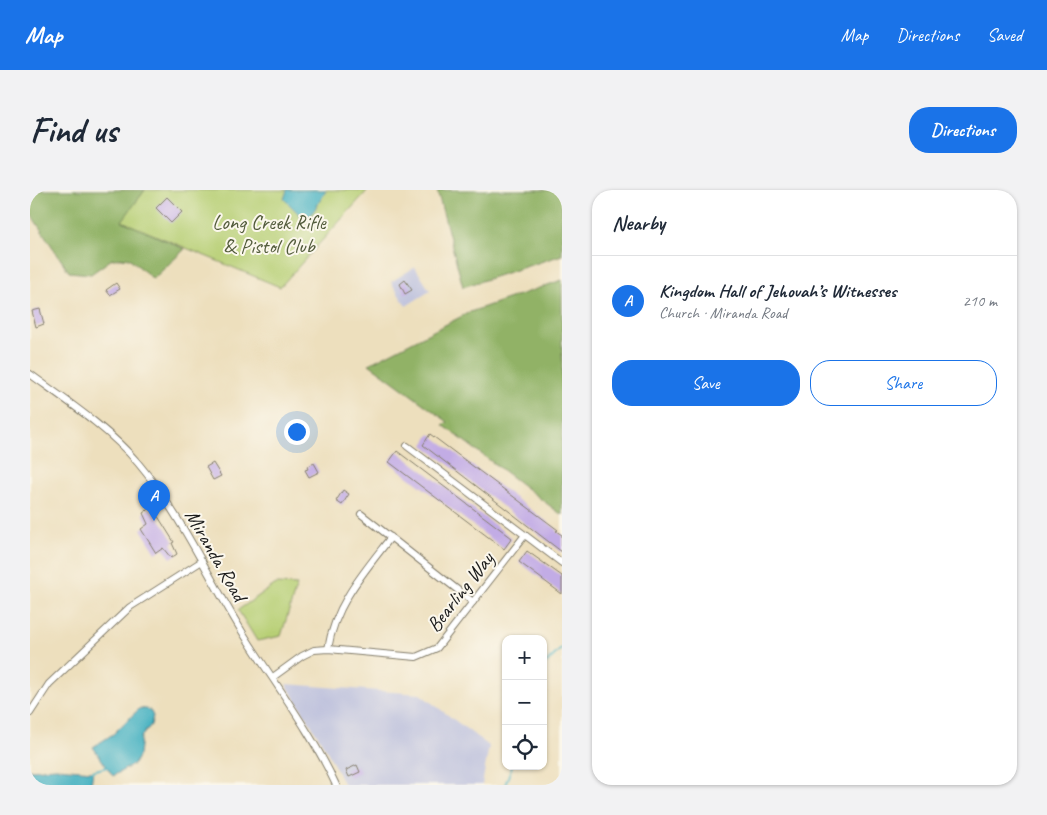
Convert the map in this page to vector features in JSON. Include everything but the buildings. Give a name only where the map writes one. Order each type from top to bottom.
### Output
[{"type":"street","name":"Miranda Road","points":[[30,374],[88,416],[138,463],[159,490],[239,626],[313,739],[336,785]]},
{"type":"street","points":[[408,446],[562,563]]},
{"type":"street","points":[[361,514],[473,602]]},
{"type":"street","name":"Bearling Way","points":[[272,677],[314,650],[328,649],[416,657],[427,654],[437,648],[525,535]]},
{"type":"street","points":[[328,649],[330,636],[342,605],[353,586],[392,538]]},
{"type":"street","points":[[30,713],[49,684],[130,607],[202,561]]},
{"type":"shaded area","points":[[415,267],[430,291],[406,306],[391,282]]},
{"type":"shaded area","points":[[286,684],[420,694],[489,746],[482,785],[344,785],[326,749]]},
{"type":"green space","points":[[30,190],[145,190],[122,221],[185,249],[153,279],[129,258],[112,259],[91,274],[69,272],[30,213]]},
{"type":"green space","name":"Long Creek Rifle & Pistol Club","points":[[145,190],[368,190],[280,287],[121,221]]},
{"type":"green space","points":[[437,190],[562,190],[562,255],[463,287]]},
{"type":"green space","points":[[562,280],[562,515],[443,425],[448,422],[369,364],[470,312]]},
{"type":"green space","points":[[276,584],[297,585],[281,636],[257,641],[238,610]]},
{"type":"water","points":[[287,190],[326,191],[311,215],[304,219],[284,199]]},
{"type":"water","points":[[140,708],[150,710],[153,716],[151,725],[141,737],[139,755],[134,764],[113,776],[93,747],[113,734]]},
{"type":"water","points":[[56,768],[93,771],[91,785],[30,785],[30,770]]},
{"type":"waterway","points":[[547,662],[562,648]]},
{"type":"waterway","points":[[92,771],[107,767]]},
{"type":"waterway","points":[[505,785],[511,770]]},
{"type":"place","name":"Kingdom Hall of Jehovah’s Witnesses","points":[[154,521]]}]
